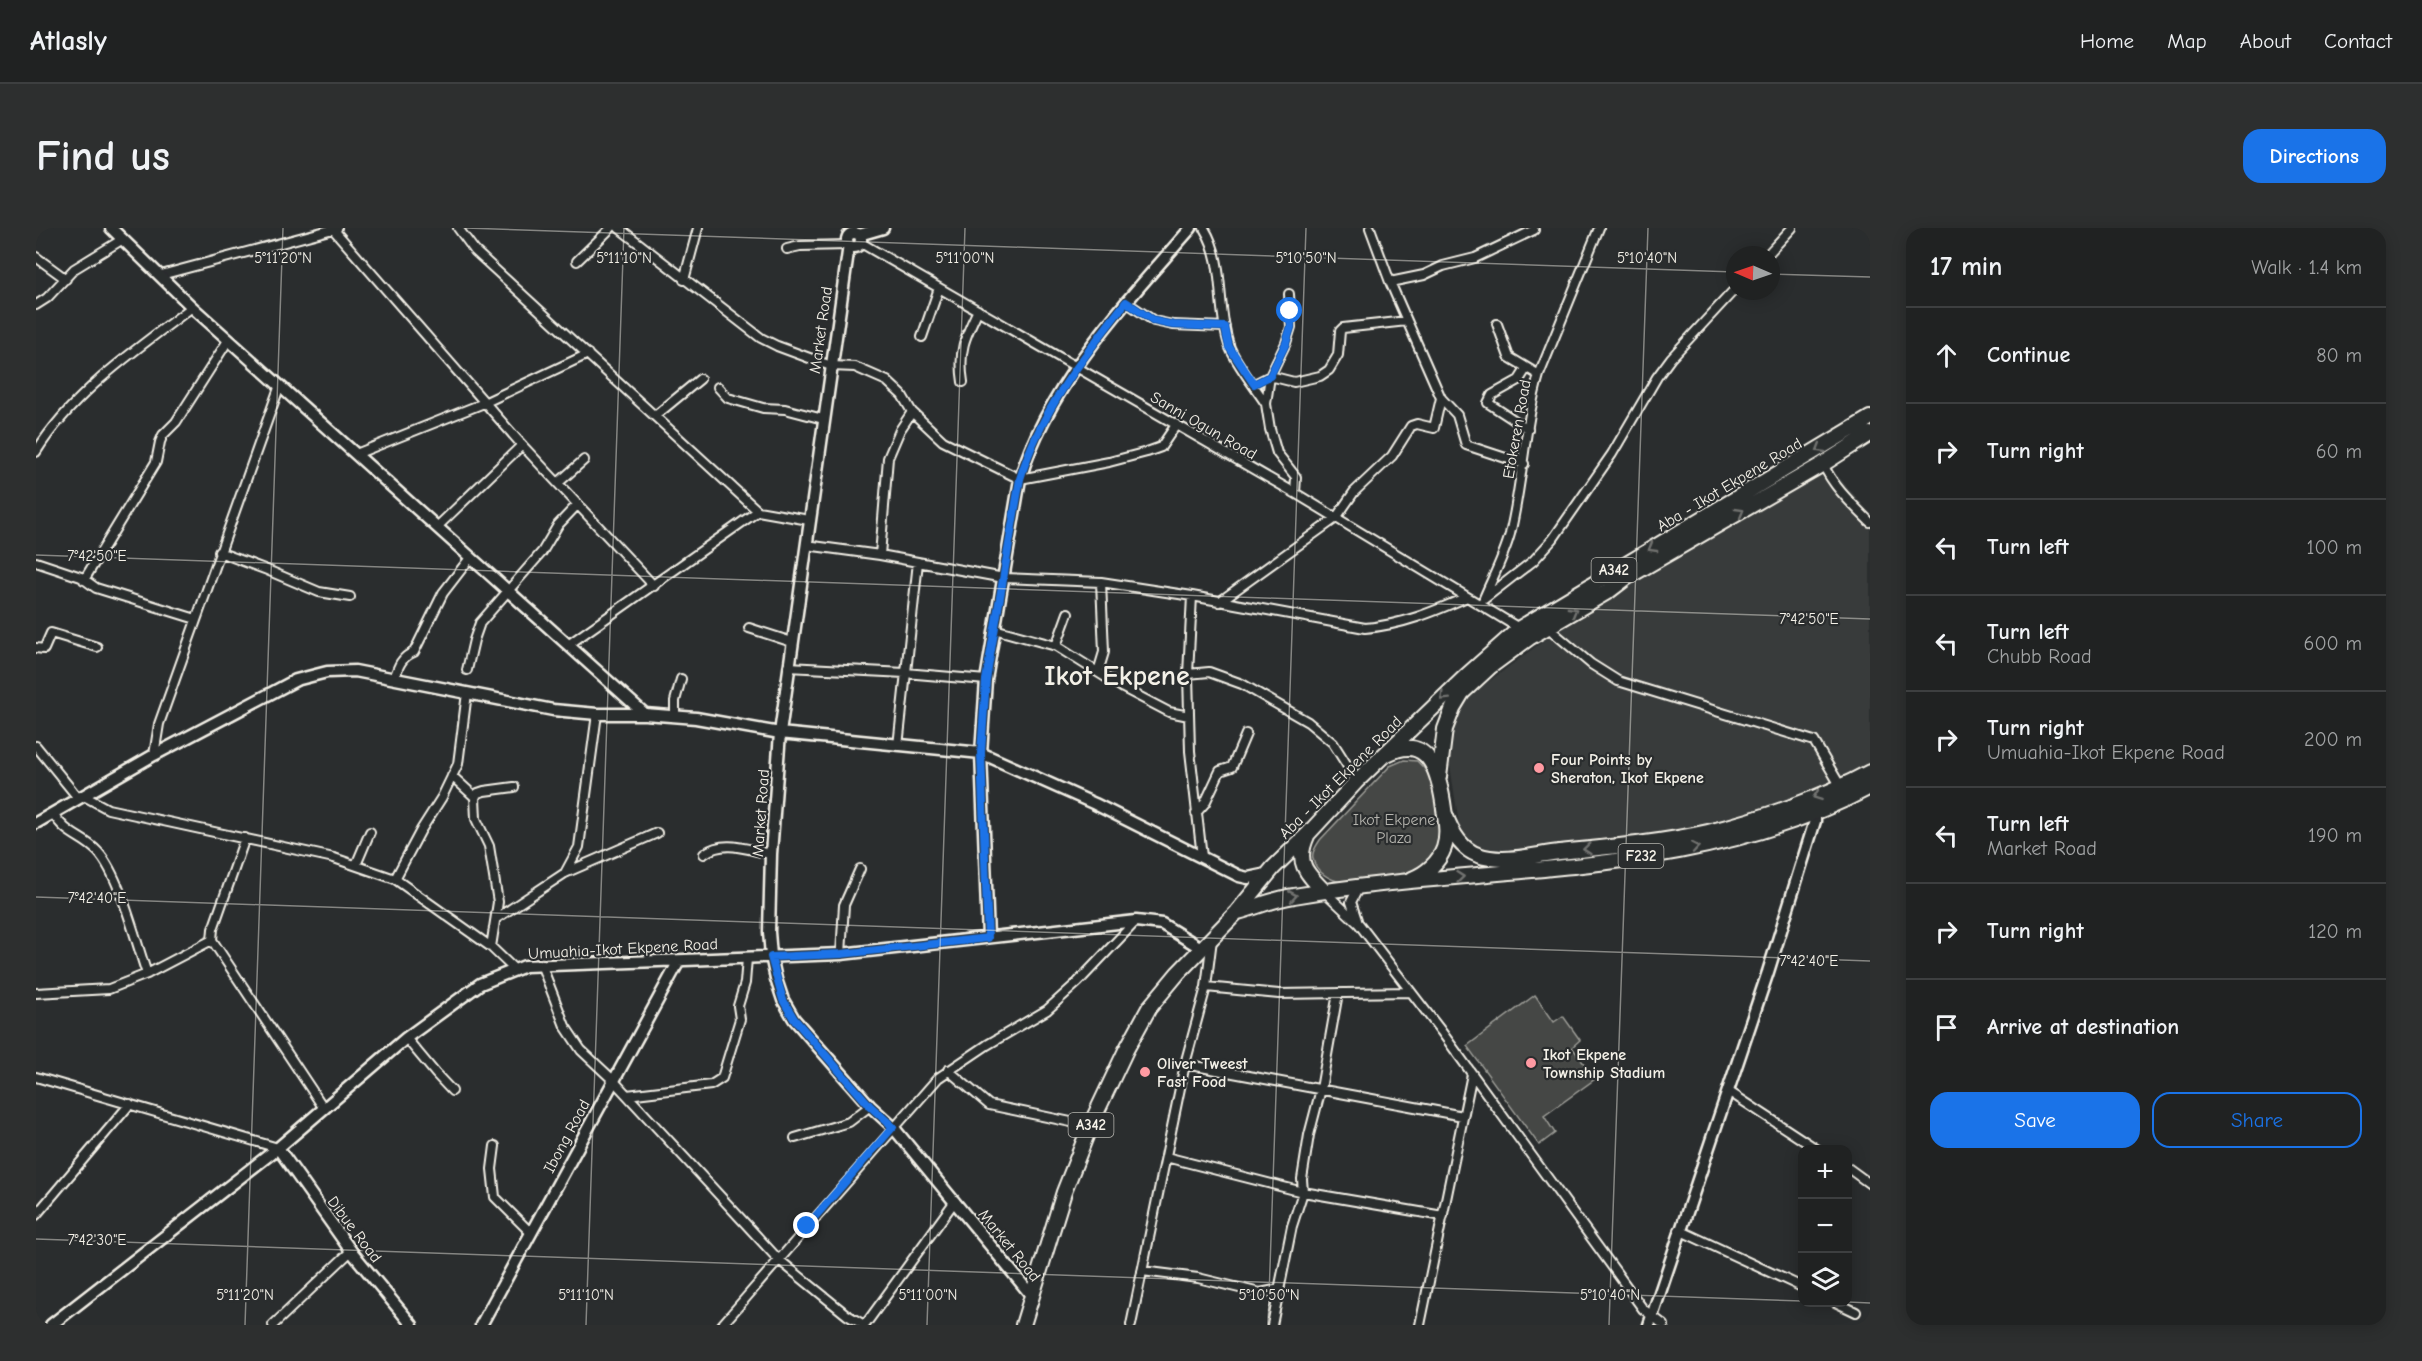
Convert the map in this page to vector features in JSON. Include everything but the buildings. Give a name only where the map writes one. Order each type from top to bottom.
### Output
[{"type":"highway","name":"Aba - Ikot Ekpene Road","points":[[1023,1325],[1064,1192],[1090,1126],[1126,1050],[1149,1008],[1237,912],[1267,874],[1357,781],[1466,676],[1542,621],[1870,418]]},
{"type":"highway","name":"A342","points":[[1542,621],[1823,464],[1870,434]]},
{"type":"highway","name":"A342","points":[[1438,777],[1445,729],[1453,708],[1462,693],[1524,633]]},
{"type":"highway","name":"F232","points":[[1384,756],[1396,749],[1417,750],[1434,765],[1445,814],[1452,832],[1464,846],[1476,855],[1491,859],[1651,842],[1708,832],[1842,787],[1870,772]]},
{"type":"highway","name":"F232","points":[[1237,912],[1263,902],[1324,891],[1571,865],[1677,850],[1734,839],[1775,827],[1870,787]]},
{"type":"highway","points":[[1401,882],[1418,877],[1430,869],[1439,858],[1445,847],[1445,814]]},
{"type":"highway","points":[[1308,834],[1302,846],[1303,864],[1307,873],[1324,891]]},
{"type":"main road","points":[[111,228],[192,307],[645,714]]},
{"type":"main road","points":[[853,237],[875,228],[883,228]]},
{"type":"main road","points":[[988,938],[981,753],[986,680],[1020,479],[1029,450],[1075,367],[1126,302],[1191,228]]},
{"type":"main road","name":"Market Road","points":[[853,237],[823,419],[780,733],[771,854],[771,957],[783,1000],[794,1019],[870,1106],[893,1127],[1031,1294]]},
{"type":"main road","points":[[36,823],[154,755],[296,680],[327,672],[346,671],[553,710],[675,717],[780,733],[981,753],[1095,804],[1239,876],[1248,878],[1267,874]]},
{"type":"main road","points":[[1650,1321],[1812,832],[1815,811]]},
{"type":"main road","name":"Umuahia-Ikot Ekpene Road","points":[[51,1325],[278,1148],[406,1038],[480,984],[515,970],[541,964],[841,954],[1137,921],[1162,924],[1207,943]]},
{"type":"main road","name":"Ibong Road","points":[[481,1325],[679,961]]},
{"type":"main road","name":"Dibue Road","points":[[278,1148],[351,1251],[412,1325]]},
{"type":"street","points":[[458,228],[475,251],[758,511],[809,520]]},
{"type":"street","points":[[577,261],[611,228]]},
{"type":"street","points":[[619,228],[761,338],[831,366],[855,367],[887,381],[902,395],[912,412],[943,441],[1020,479],[1109,462],[1161,447],[1176,425]]},
{"type":"street","points":[[684,280],[698,228]]},
{"type":"street","points":[[1204,228],[1216,253],[1222,317],[1229,347],[1266,404]]},
{"type":"street","points":[[1370,228],[1390,282],[1441,398],[1457,415],[1466,446],[1524,464]]},
{"type":"street","name":"Etokeren Road","points":[[1483,602],[1507,544],[1524,464],[1533,396],[1539,375],[1599,228]]},
{"type":"street","points":[[1775,246],[1792,228]]},
{"type":"street","points":[[161,275],[335,229],[484,403],[654,586]]},
{"type":"street","points":[[1390,282],[1424,275],[1443,266],[1475,258],[1534,230]]},
{"type":"street","points":[[787,249],[853,237]]},
{"type":"street","name":"Sanni Ogun Road","points":[[853,237],[1295,493],[1467,597],[1483,602],[1524,633]]},
{"type":"street","points":[[36,305],[74,269],[123,239]]},
{"type":"street","points":[[36,256],[66,279]]},
{"type":"street","points":[[922,337],[939,288]]},
{"type":"street","points":[[1289,294],[1291,327],[1270,376],[1266,404],[1277,453],[1296,477],[1295,493]]},
{"type":"street","points":[[1483,602],[1533,561],[1553,539],[1612,454],[1657,376],[1726,299]]},
{"type":"street","points":[[1126,302],[1154,321],[1173,325],[1225,327]]},
{"type":"street","points":[[36,452],[70,407],[108,372],[192,307]]},
{"type":"street","points":[[963,382],[960,363],[963,341],[978,310]]},
{"type":"street","points":[[1254,384],[1270,376],[1294,382],[1320,376],[1329,370],[1338,355],[1340,331],[1343,328],[1407,321]]},
{"type":"street","points":[[1497,324],[1509,357],[1539,375]]},
{"type":"street","points":[[84,580],[156,462],[159,442],[163,435],[176,422],[229,339]]},
{"type":"street","points":[[356,454],[484,403],[588,354]]},
{"type":"street","points":[[1527,369],[1519,380],[1492,395],[1488,404],[1528,429]]},
{"type":"street","points":[[655,416],[700,379]]},
{"type":"street","points":[[154,755],[159,724],[280,385]]},
{"type":"street","points":[[718,387],[728,398],[763,408],[785,409],[823,419]]},
{"type":"street","points":[[1219,602],[1336,518],[1354,492],[1392,456],[1411,426],[1418,424],[1434,428],[1441,398]]},
{"type":"street","points":[[880,555],[888,458],[900,430],[912,412]]},
{"type":"street","points":[[438,526],[522,445]]},
{"type":"street","points":[[558,483],[584,460]]},
{"type":"street","points":[[1823,464],[1843,495],[1870,522]]},
{"type":"street","points":[[467,670],[480,622],[488,611],[509,592],[542,552],[558,525],[578,504]]},
{"type":"street","points":[[568,645],[758,511]]},
{"type":"street","points":[[806,545],[880,555],[1004,578],[1101,582],[1192,596],[1365,628],[1389,626],[1422,617],[1467,597]]},
{"type":"street","points":[[219,552],[320,592],[350,597]]},
{"type":"street","points":[[394,679],[400,663],[407,655],[414,652],[443,593],[470,558]]},
{"type":"street","points":[[36,562],[84,580],[96,588],[196,619]]},
{"type":"street","points":[[898,746],[918,562]]},
{"type":"street","points":[[1098,672],[1104,652],[1101,582]]},
{"type":"street","points":[[1192,596],[1188,674],[1190,751],[1202,857]]},
{"type":"street","points":[[1056,646],[1068,613]]},
{"type":"street","points":[[1542,621],[1592,664],[1618,681],[1814,741],[1842,787]]},
{"type":"street","points":[[749,628],[792,642]]},
{"type":"street","points":[[994,629],[1056,646],[1122,688],[1169,712],[1189,716]]},
{"type":"street","points":[[36,648],[44,649],[51,633],[97,647]]},
{"type":"street","points":[[788,667],[986,680]]},
{"type":"street","points":[[1188,674],[1209,672],[1242,684],[1308,722],[1333,743],[1357,781]]},
{"type":"street","points":[[675,717],[675,701],[681,679]]},
{"type":"street","points":[[394,879],[458,764],[467,693]]},
{"type":"street","points":[[565,873],[579,847],[597,714]]},
{"type":"street","points":[[1196,813],[1205,803],[1220,771],[1233,767],[1246,734]]},
{"type":"street","points":[[36,746],[81,797],[108,810],[334,858],[394,879],[492,947],[515,970]]},
{"type":"street","points":[[452,776],[475,797],[476,819],[490,851],[498,902],[492,947]]},
{"type":"street","points":[[475,797],[484,791],[513,787]]},
{"type":"street","points":[[53,813],[60,826],[99,853],[118,887],[147,974]]},
{"type":"street","points":[[356,865],[370,832]]},
{"type":"street","points":[[497,918],[565,873],[657,833]]},
{"type":"street","points":[[245,838],[213,929],[212,940],[323,1107]]},
{"type":"street","points":[[704,854],[713,848],[726,845],[771,854]]},
{"type":"street","points":[[574,856],[583,865]]},
{"type":"street","points":[[841,954],[844,905],[860,869]]},
{"type":"street","points":[[1359,924],[1351,902],[1360,886]]},
{"type":"street","points":[[1324,891],[1359,924],[1411,992],[1650,1321],[1665,1325]]},
{"type":"street","points":[[722,1325],[938,1078],[987,1045],[1047,1010],[1078,982],[1137,921]]},
{"type":"street","points":[[36,993],[109,989],[147,974],[212,940]]},
{"type":"street","points":[[1131,1325],[1185,1064],[1206,987],[1207,943]]},
{"type":"street","points":[[627,1095],[711,1085],[722,1078],[740,1019],[738,1006],[745,983],[747,957]]},
{"type":"street","points":[[541,964],[570,1034],[581,1050],[614,1080],[778,1259],[847,1315],[865,1325],[955,1201]]},
{"type":"street","points":[[1206,987],[1279,994],[1411,992]]},
{"type":"street","points":[[1272,1325],[1295,1211],[1303,1192],[1302,1179],[1309,1135],[1321,1089],[1338,993]]},
{"type":"street","points":[[406,1038],[452,1090]]},
{"type":"street","points":[[1185,1064],[1463,1116]]},
{"type":"street","points":[[948,1070],[989,1105],[1090,1126]]},
{"type":"street","points":[[1420,1325],[1472,1074]]},
{"type":"street","points":[[36,1077],[278,1148]]},
{"type":"street","points":[[1728,1091],[1812,1145]]},
{"type":"street","points":[[36,1215],[130,1104]]},
{"type":"street","points":[[795,1138],[849,1122],[870,1106]]},
{"type":"street","points":[[495,1146],[492,1169],[495,1197],[531,1233]]},
{"type":"street","points":[[1166,1157],[1303,1192],[1443,1216]]},
{"type":"street","points":[[1852,1171],[1870,1184]]},
{"type":"street","points":[[1679,1230],[1798,1285]]},
{"type":"street","points":[[273,1325],[351,1251]]},
{"type":"street","points":[[1142,1271],[1198,1278],[1260,1293],[1280,1288]]},
{"type":"street","points":[[1846,1307],[1856,1312]]},
{"type":"shaded area","points":[[1830,467],[1870,513],[1870,767],[1813,793],[1742,817],[1672,834],[1496,854],[1477,848],[1466,837],[1459,824],[1449,759],[1454,721],[1462,705],[1472,694],[1566,624]]},
{"type":"green space","name":"Ikot Ekpene Plaza","points":[[1404,760],[1417,761],[1427,772],[1436,795],[1441,833],[1437,848],[1429,860],[1403,874],[1388,877],[1343,882],[1324,875],[1314,863],[1313,856],[1320,840],[1390,766]]},
{"type":"green space","name":"Ikot Ekpene Township Stadium","points":[[1535,995],[1554,1022],[1563,1016],[1580,1040],[1572,1047],[1595,1079],[1544,1116],[1555,1133],[1539,1145],[1467,1046]]},
{"type":"place","name":"Four Points by Sheraton, Ikot Ekpene","points":[[1539,768]]},
{"type":"place","name":"Ikot Ekpene Township Stadium","points":[[1531,1063]]},
{"type":"place","name":"Oliver Tweest Fast Food","points":[[1145,1072]]},
{"type":"district","name":"Ikot Ekpene","points":[[1117,675]]},
{"type":"route","points":[[807,1226],[893,1127],[870,1106],[794,1019],[783,1000],[771,957],[841,954],[988,938],[981,753],[986,680],[1020,479],[1029,450],[1075,367],[1126,302],[1154,321],[1173,325],[1225,327],[1229,347],[1254,384],[1270,376],[1291,327],[1290,311]]}]
